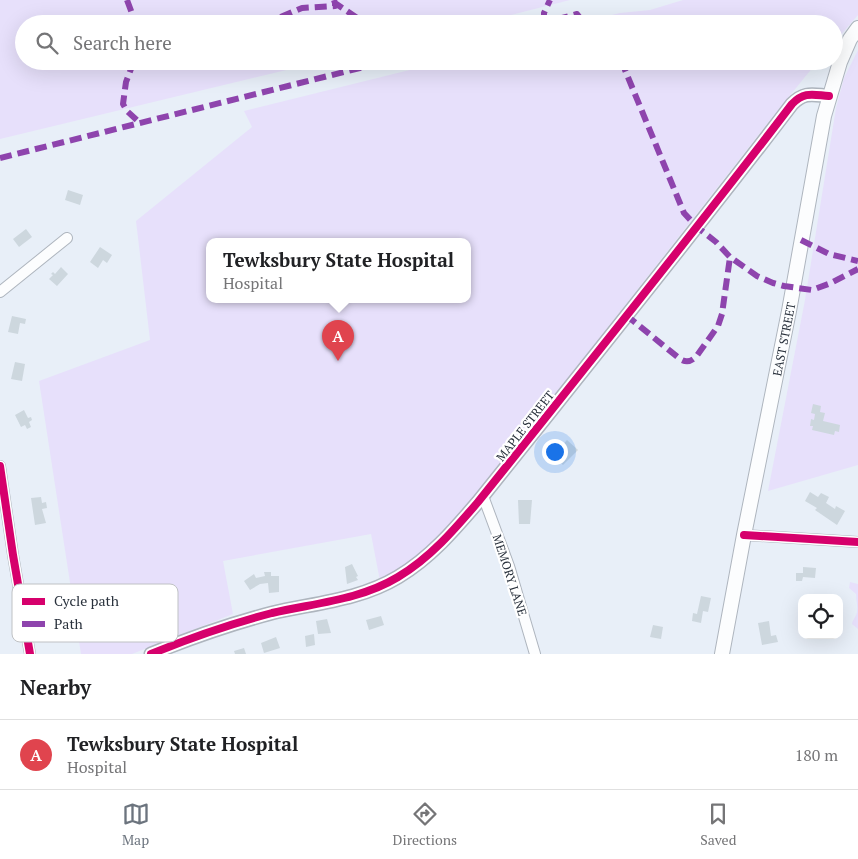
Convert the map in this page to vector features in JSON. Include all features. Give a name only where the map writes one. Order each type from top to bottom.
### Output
[{"type":"main road","name":"EAST STREET","points":[[843,55],[850,39],[858,28]]},
{"type":"main road","name":"EAST STREET","points":[[722,654],[789,310],[809,196],[829,96],[838,70]]},
{"type":"street","name":"MAPLE STREET","points":[[151,654],[240,622],[307,605],[360,595],[385,584],[436,550],[483,496],[792,104],[802,95],[829,96]]},
{"type":"street","points":[[0,292],[67,238]]},
{"type":"street","points":[[0,466],[2,502],[17,584]]},
{"type":"street","name":"MEMORY LANE","points":[[483,496],[509,566],[535,654]]},
{"type":"street","points":[[744,535],[858,542]]},
{"type":"shaded area","points":[[0,0],[570,0],[511,15],[15,15],[15,70],[287,70],[0,139]]},
{"type":"shaded area","points":[[683,0],[858,0],[858,15],[843,32],[843,15],[612,15],[650,10]]},
{"type":"shaded area","points":[[858,50],[858,465],[768,491],[805,300],[836,108],[844,78]]},
{"type":"shaded area","points":[[410,70],[811,70],[457,520],[421,555],[380,581],[371,534],[223,561],[233,614],[178,636],[178,584],[70,584],[39,381],[150,340],[136,221],[252,127],[244,111]]},
{"type":"shaded area","points":[[850,582],[858,584],[858,629],[852,624],[857,614],[857,608],[856,594],[849,588]]},
{"type":"shaded area","points":[[79,642],[162,642],[132,654],[81,654]]},
{"type":"building","points":[[68,190],[83,195],[80,205],[65,200]]},
{"type":"building","points":[[26,229],[32,237],[19,247],[13,239]]},
{"type":"building","points":[[100,247],[112,255],[107,263],[103,260],[98,268],[90,262]]},
{"type":"building","points":[[61,267],[68,274],[57,286],[49,279],[53,272],[55,274]]},
{"type":"building","points":[[12,316],[26,319],[25,324],[20,323],[18,334],[8,332]]},
{"type":"building","points":[[15,362],[25,364],[22,381],[11,379]]},
{"type":"building","points":[[813,404],[821,406],[820,412],[825,413],[823,421],[840,425],[839,432],[835,431],[834,435],[812,430],[813,426],[810,426],[811,419],[814,420],[815,414],[811,413]]},
{"type":"building","points":[[24,410],[28,418],[31,417],[32,420],[29,422],[31,427],[27,429],[25,425],[21,427],[15,415]]},
{"type":"building","points":[[567,440],[578,450],[563,465],[553,456]]},
{"type":"building","points":[[810,492],[818,497],[821,493],[829,497],[826,503],[835,509],[836,506],[845,511],[837,525],[815,510],[817,508],[805,501]]},
{"type":"building","points":[[41,497],[42,503],[46,502],[47,508],[42,509],[46,523],[35,525],[31,498]]},
{"type":"building","points":[[518,500],[532,500],[530,524],[519,524]]},
{"type":"building","points":[[352,564],[358,580],[347,584],[345,567]]},
{"type":"building","points":[[803,567],[816,568],[815,578],[803,577],[802,581],[796,581],[796,573],[803,573]]},
{"type":"building","points":[[264,572],[271,572],[271,576],[279,576],[279,592],[269,593],[268,583],[260,584],[250,590],[244,581],[254,574],[256,578],[265,576]]},
{"type":"building","points":[[701,596],[711,598],[708,612],[703,611],[701,623],[692,621],[693,613],[697,614]]},
{"type":"building","points":[[381,616],[384,625],[369,630],[366,620]]},
{"type":"building","points":[[327,619],[331,633],[318,634],[316,621]]},
{"type":"building","points":[[769,621],[771,636],[776,635],[778,642],[762,645],[758,623]]},
{"type":"building","points":[[653,625],[663,627],[661,639],[650,637]]},
{"type":"building","points":[[314,634],[315,645],[306,647],[305,636]]},
{"type":"building","points":[[276,637],[280,648],[264,653],[261,643]]},
{"type":"building","points":[[244,648],[246,654],[235,654],[234,651]]},
{"type":"marked path","points":[[127,0],[133,15]]},
{"type":"marked path","points":[[334,0],[335,3],[353,15]]},
{"type":"marked path","points":[[544,15],[550,0]]},
{"type":"marked path","points":[[285,15],[302,8],[335,6],[335,3]]},
{"type":"marked path","points":[[573,15],[578,15]]},
{"type":"marked path","points":[[131,70],[126,82],[123,104],[127,111],[140,123]]},
{"type":"marked path","points":[[0,158],[352,70]]},
{"type":"marked path","points":[[625,70],[684,213],[730,257],[757,276],[773,283],[812,290],[831,283],[858,269]]},
{"type":"marked path","points":[[801,240],[829,254],[858,261]]},
{"type":"marked path","points":[[626,315],[680,359],[692,360],[718,326],[722,314],[730,257]]},
{"type":"cycle path","points":[[151,654],[180,642],[256,617],[337,600],[368,591],[398,577],[421,561],[451,533],[478,502],[672,259],[792,104],[805,95],[829,96]]},
{"type":"cycle path","points":[[0,466],[18,584]]},
{"type":"cycle path","points":[[744,535],[858,542]]},
{"type":"cycle path","points":[[28,642],[30,654]]},
{"type":"place","name":"Tewksbury State Hospital","points":[[338,361]]}]
